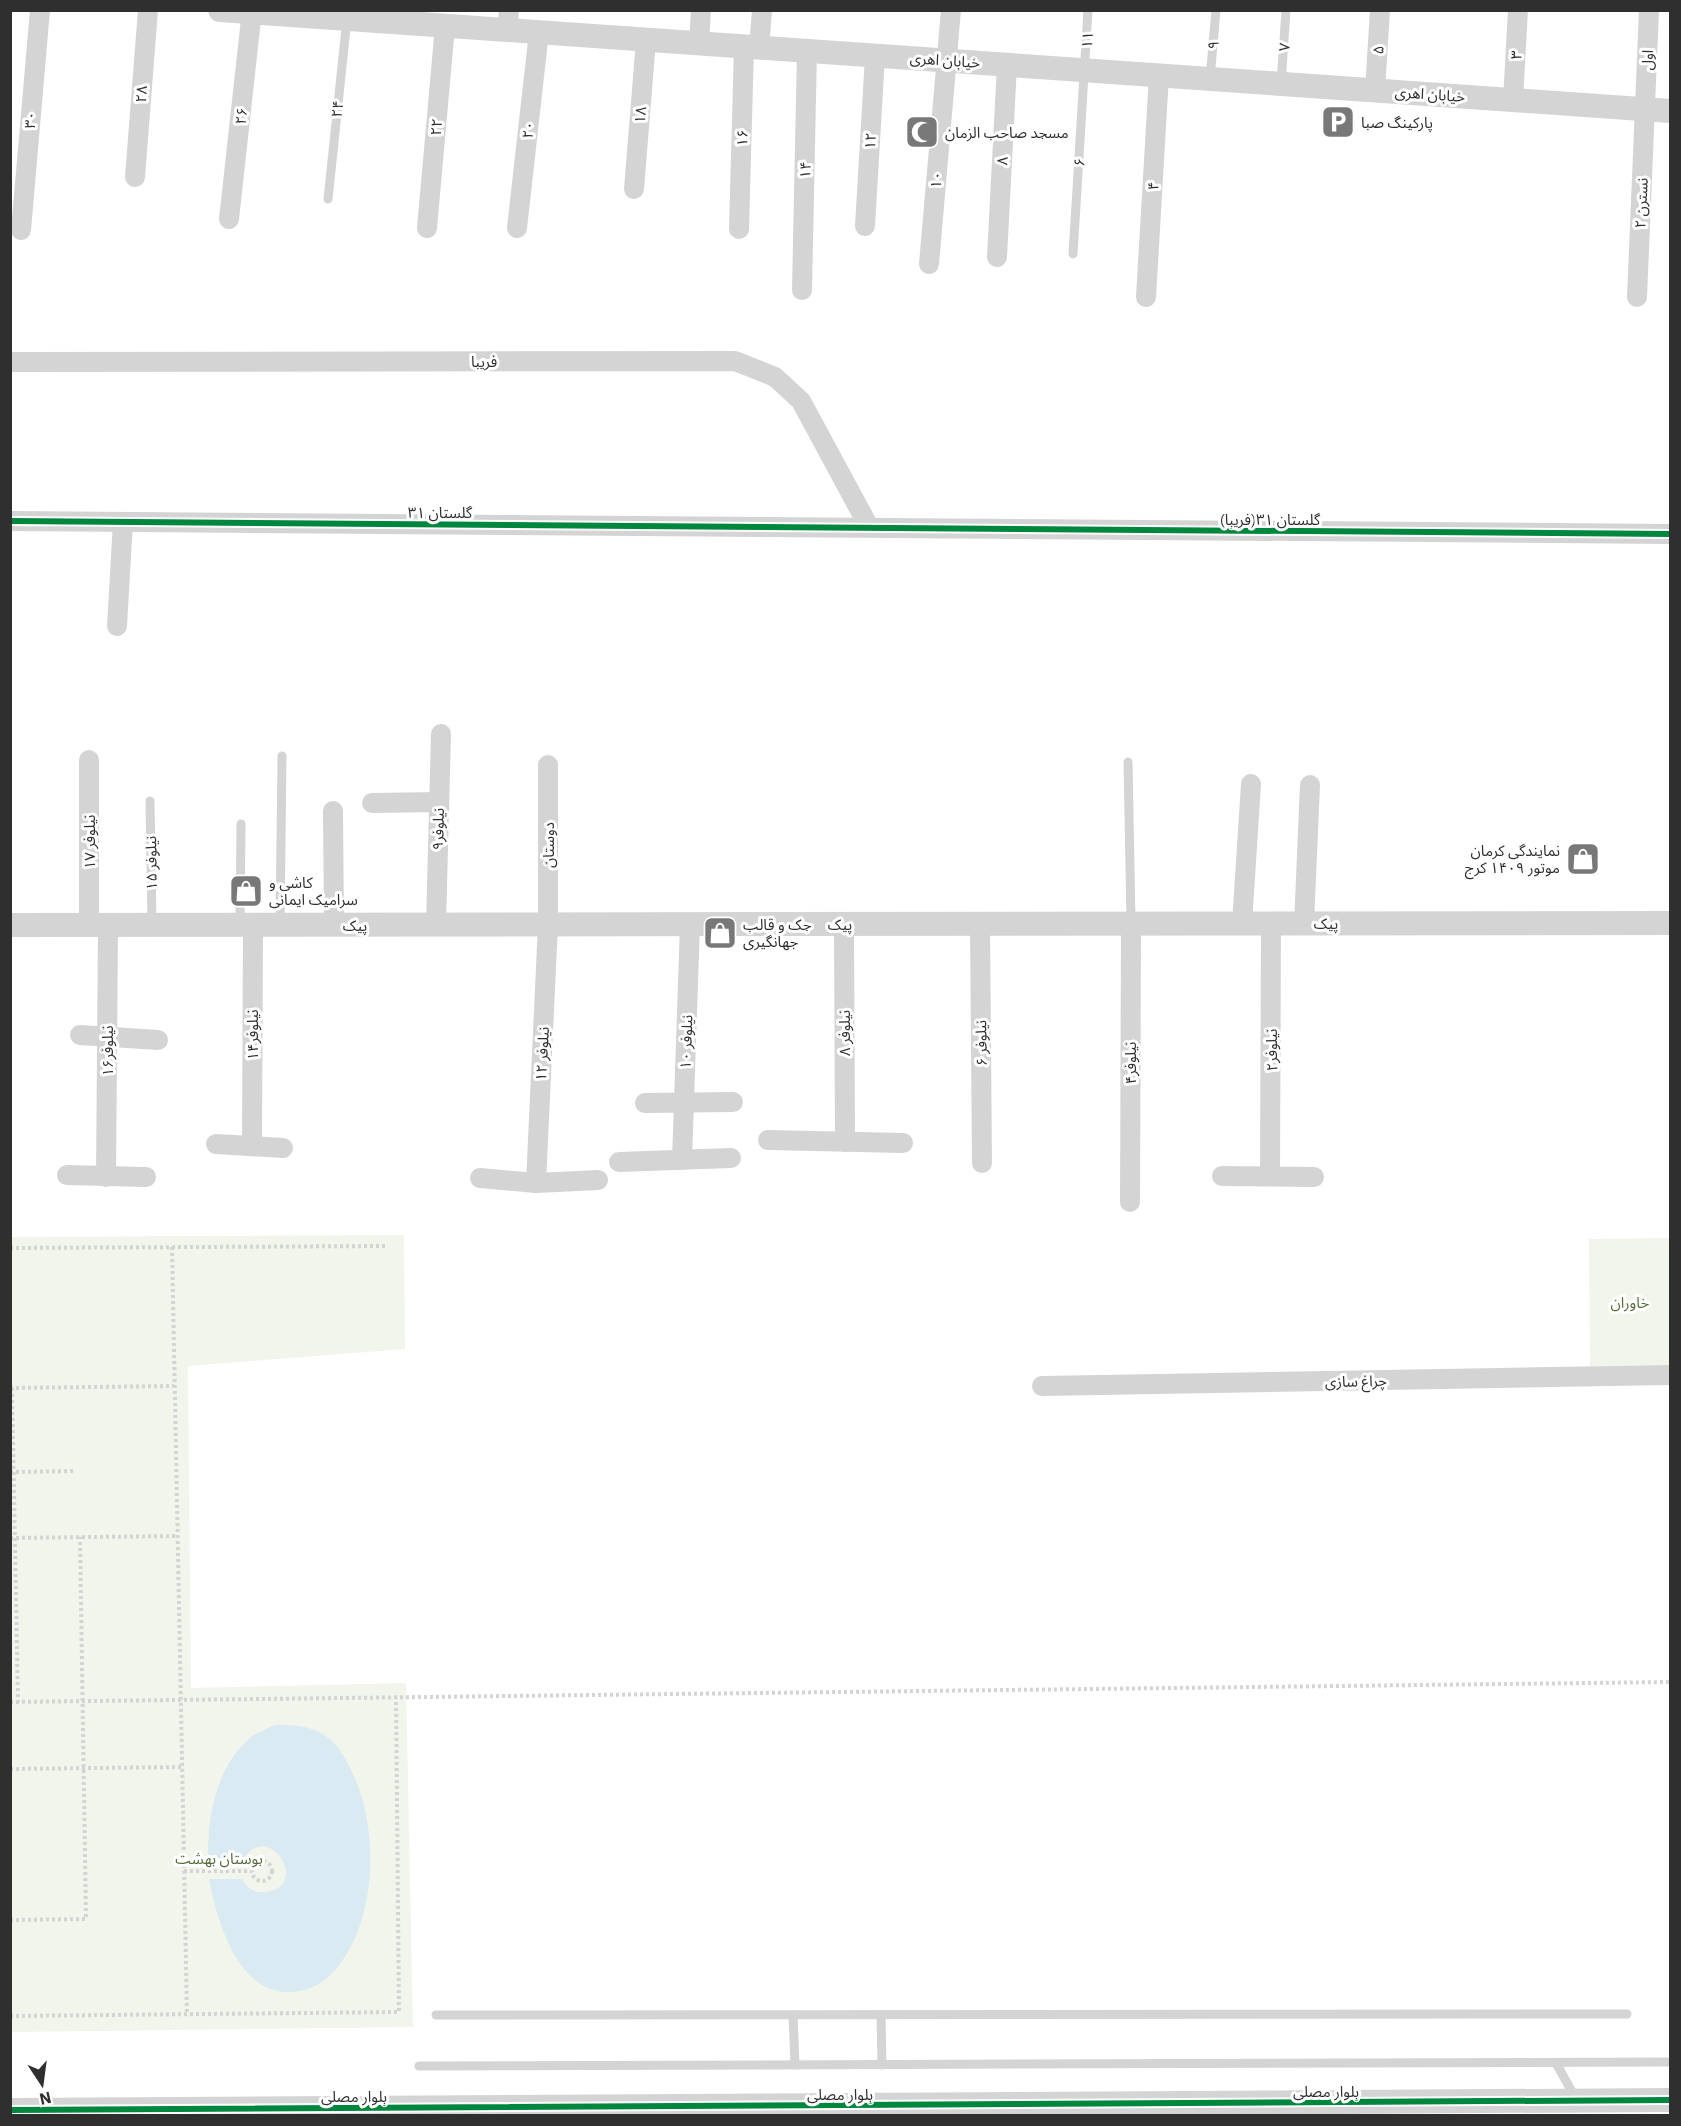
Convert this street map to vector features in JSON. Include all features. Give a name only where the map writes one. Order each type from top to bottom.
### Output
[{"type":"street","name":"۳۰","points":[[21,230],[40,10]]},
{"type":"street","name":"۲۸","points":[[135,177],[147,10]]},
{"type":"street","name":"خیابان اهری","points":[[220,10],[347,19],[378,16],[445,26],[508,20],[539,32],[1671,111]]},
{"type":"street","points":[[699,44],[701,10]]},
{"type":"street","name":"۱۶","points":[[740,229],[752,47],[762,10]]},
{"type":"street","name":"۱۰","points":[[929,264],[951,10]]},
{"type":"street","name":"۵","points":[[1376,90],[1380,10]]},
{"type":"street","name":"۳","points":[[1513,100],[1518,10]]},
{"type":"street","name":"اول","points":[[1646,109],[1649,10]]},
{"type":"street","name":"۲۶","points":[[229,219],[252,12]]},
{"type":"street","name":"۲۲","points":[[427,228],[445,26]]},
{"type":"street","name":"۲۰","points":[[517,228],[539,32]]},
{"type":"street","name":"۱۸","points":[[634,189],[646,40]]},
{"type":"street","name":"۱۴","points":[[802,290],[807,51]]},
{"type":"street","name":"۱۲","points":[[865,226],[875,56]]},
{"type":"street","name":"۸","points":[[997,257],[1007,64]]},
{"type":"street","name":"۴","points":[[1146,297],[1159,75]]},
{"type":"street","name":"نسترن ۲","points":[[1637,297],[1646,109]]},
{"type":"street","name":"فریبا","points":[[10,362],[735,361],[775,376],[801,401],[869,527]]},
{"type":"street","name":"گلستان ۳۱","points":[[10,521],[869,527]]},
{"type":"street","points":[[117,626],[123,522]]},
{"type":"street","name":"گلستان ۳۱(فریبا)","points":[[869,527],[1671,534]]},
{"type":"street","name":"نیلوفر۹","points":[[436,924],[441,734]]},
{"type":"street","name":"نیلوفر ۱۷","points":[[89,760],[99,925]]},
{"type":"street","name":"دوستان","points":[[548,765],[548,924]]},
{"type":"street","points":[[1242,924],[1251,784]]},
{"type":"street","points":[[1305,924],[1310,785]]},
{"type":"street","points":[[372,803],[439,802]]},
{"type":"street","points":[[333,811],[334,925]]},
{"type":"street","name":"پیک","points":[[10,925],[1671,923]]},
{"type":"street","name":"نیلوفر ۱۲","points":[[536,1183],[548,924]]},
{"type":"street","name":"نیلوفر ۱۰","points":[[682,1160],[690,924]]},
{"type":"street","name":"نیلوفر ۸","points":[[844,924],[844,1142]]},
{"type":"street","name":"نیلوفر ۶","points":[[980,924],[982,1163]]},
{"type":"street","name":"نیلوفر۴","points":[[1130,1202],[1131,924]]},
{"type":"street","name":"نیلوفر۲","points":[[1270,1176],[1271,924]]},
{"type":"street","name":"نیلوفر۱۶","points":[[99,925],[107,1037],[106,1177]]},
{"type":"street","name":"نیلوفر۱۴","points":[[247,925],[252,1146]]},
{"type":"street","points":[[80,1035],[158,1040]]},
{"type":"street","points":[[645,1103],[733,1102]]},
{"type":"street","points":[[768,1140],[903,1143]]},
{"type":"street","points":[[216,1144],[283,1148]]},
{"type":"street","points":[[619,1162],[731,1158]]},
{"type":"street","points":[[67,1175],[146,1177]]},
{"type":"street","points":[[1222,1176],[1314,1177]]},
{"type":"street","points":[[480,1178],[536,1183],[597,1180]]},
{"type":"street","name":"چراغ سازی","points":[[1042,1386],[1671,1375]]},
{"type":"street","name":"بلوار مصلی","points":[[10,2110],[1671,2100]]},
{"type":"lane","name":"۱۱","points":[[1085,70],[1088,10]]},
{"type":"lane","name":"۹","points":[[1210,79],[1216,10]]},
{"type":"lane","name":"۷","points":[[1281,84],[1286,10]]},
{"type":"lane","name":"۲۴","points":[[328,199],[347,19]]},
{"type":"lane","name":"۶","points":[[1074,254],[1085,70]]},
{"type":"lane","points":[[280,925],[282,756]]},
{"type":"lane","points":[[1128,762],[1131,924]]},
{"type":"lane","name":"نیلوفر ۱۵","points":[[150,801],[152,925]]},
{"type":"lane","points":[[241,824],[247,925]]},
{"type":"lane","points":[[881,2014],[882,2065]]},
{"type":"lane","points":[[436,2015],[1627,2014]]},
{"type":"lane","points":[[793,2015],[795,2065]]},
{"type":"lane","points":[[419,2066],[1671,2062]]},
{"type":"lane","points":[[1556,2063],[1577,2102]]},
{"type":"path","points":[[10,1248],[386,1246]]},
{"type":"path","points":[[172,1247],[188,2014]]},
{"type":"path","points":[[18,1702],[11,1388],[174,1386]]},
{"type":"path","points":[[12,1472],[76,1471]]},
{"type":"path","points":[[13,1538],[177,1536]]},
{"type":"path","points":[[10,1920],[86,1919],[80,1537]]},
{"type":"path","points":[[10,1702],[1671,1682]]},
{"type":"path","points":[[10,2016],[399,2012],[396,1698]]},
{"type":"path","points":[[10,1769],[182,1767]]},
{"type":"path","points":[[261,1861],[270,1864],[273,1869],[272,1875],[264,1882],[253,1877],[252,1871],[256,1863],[261,1861]]},
{"type":"path","points":[[184,1871],[252,1871]]},
{"type":"green space","name":"بوستان بهشت","points":[[404,1235],[405,1349],[188,1366],[191,1688],[406,1683],[413,2027],[11,2032],[10,1237]]},
{"type":"green space","name":"خاوران","points":[[1670,1238],[1670,1365],[1590,1366],[1589,1239]]},
{"type":"shaded area","points":[[275,1725],[305,1727],[327,1736],[335,1744],[349,1766],[364,1804],[370,1857],[369,1884],[356,1937],[343,1959],[327,1978],[314,1986],[294,1992],[271,1989],[256,1980],[243,1967],[224,1933],[209,1879],[242,1879],[251,1889],[265,1892],[279,1887],[285,1878],[285,1867],[280,1857],[272,1849],[262,1846],[251,1850],[241,1864],[208,1863],[209,1829],[221,1779],[238,1750],[250,1738]]},
{"type":"cycle path","points":[[10,521],[1670,534]]},
{"type":"cycle path","points":[[10,2110],[1670,2100]]},
{"type":"place","name":"پارکینگ صبا","points":[[1338,122]]},
{"type":"place","name":"مسجد صاحب الزمان","points":[[922,132]]},
{"type":"place","name":"نمایندگی کرمان موتور ۱۴۰۹ کرج","points":[[1583,859]]},
{"type":"place","name":"کاشی و سرامیک ایمانی","points":[[246,891]]},
{"type":"place","name":"جک و قالب جهانگیری","points":[[720,933]]}]
